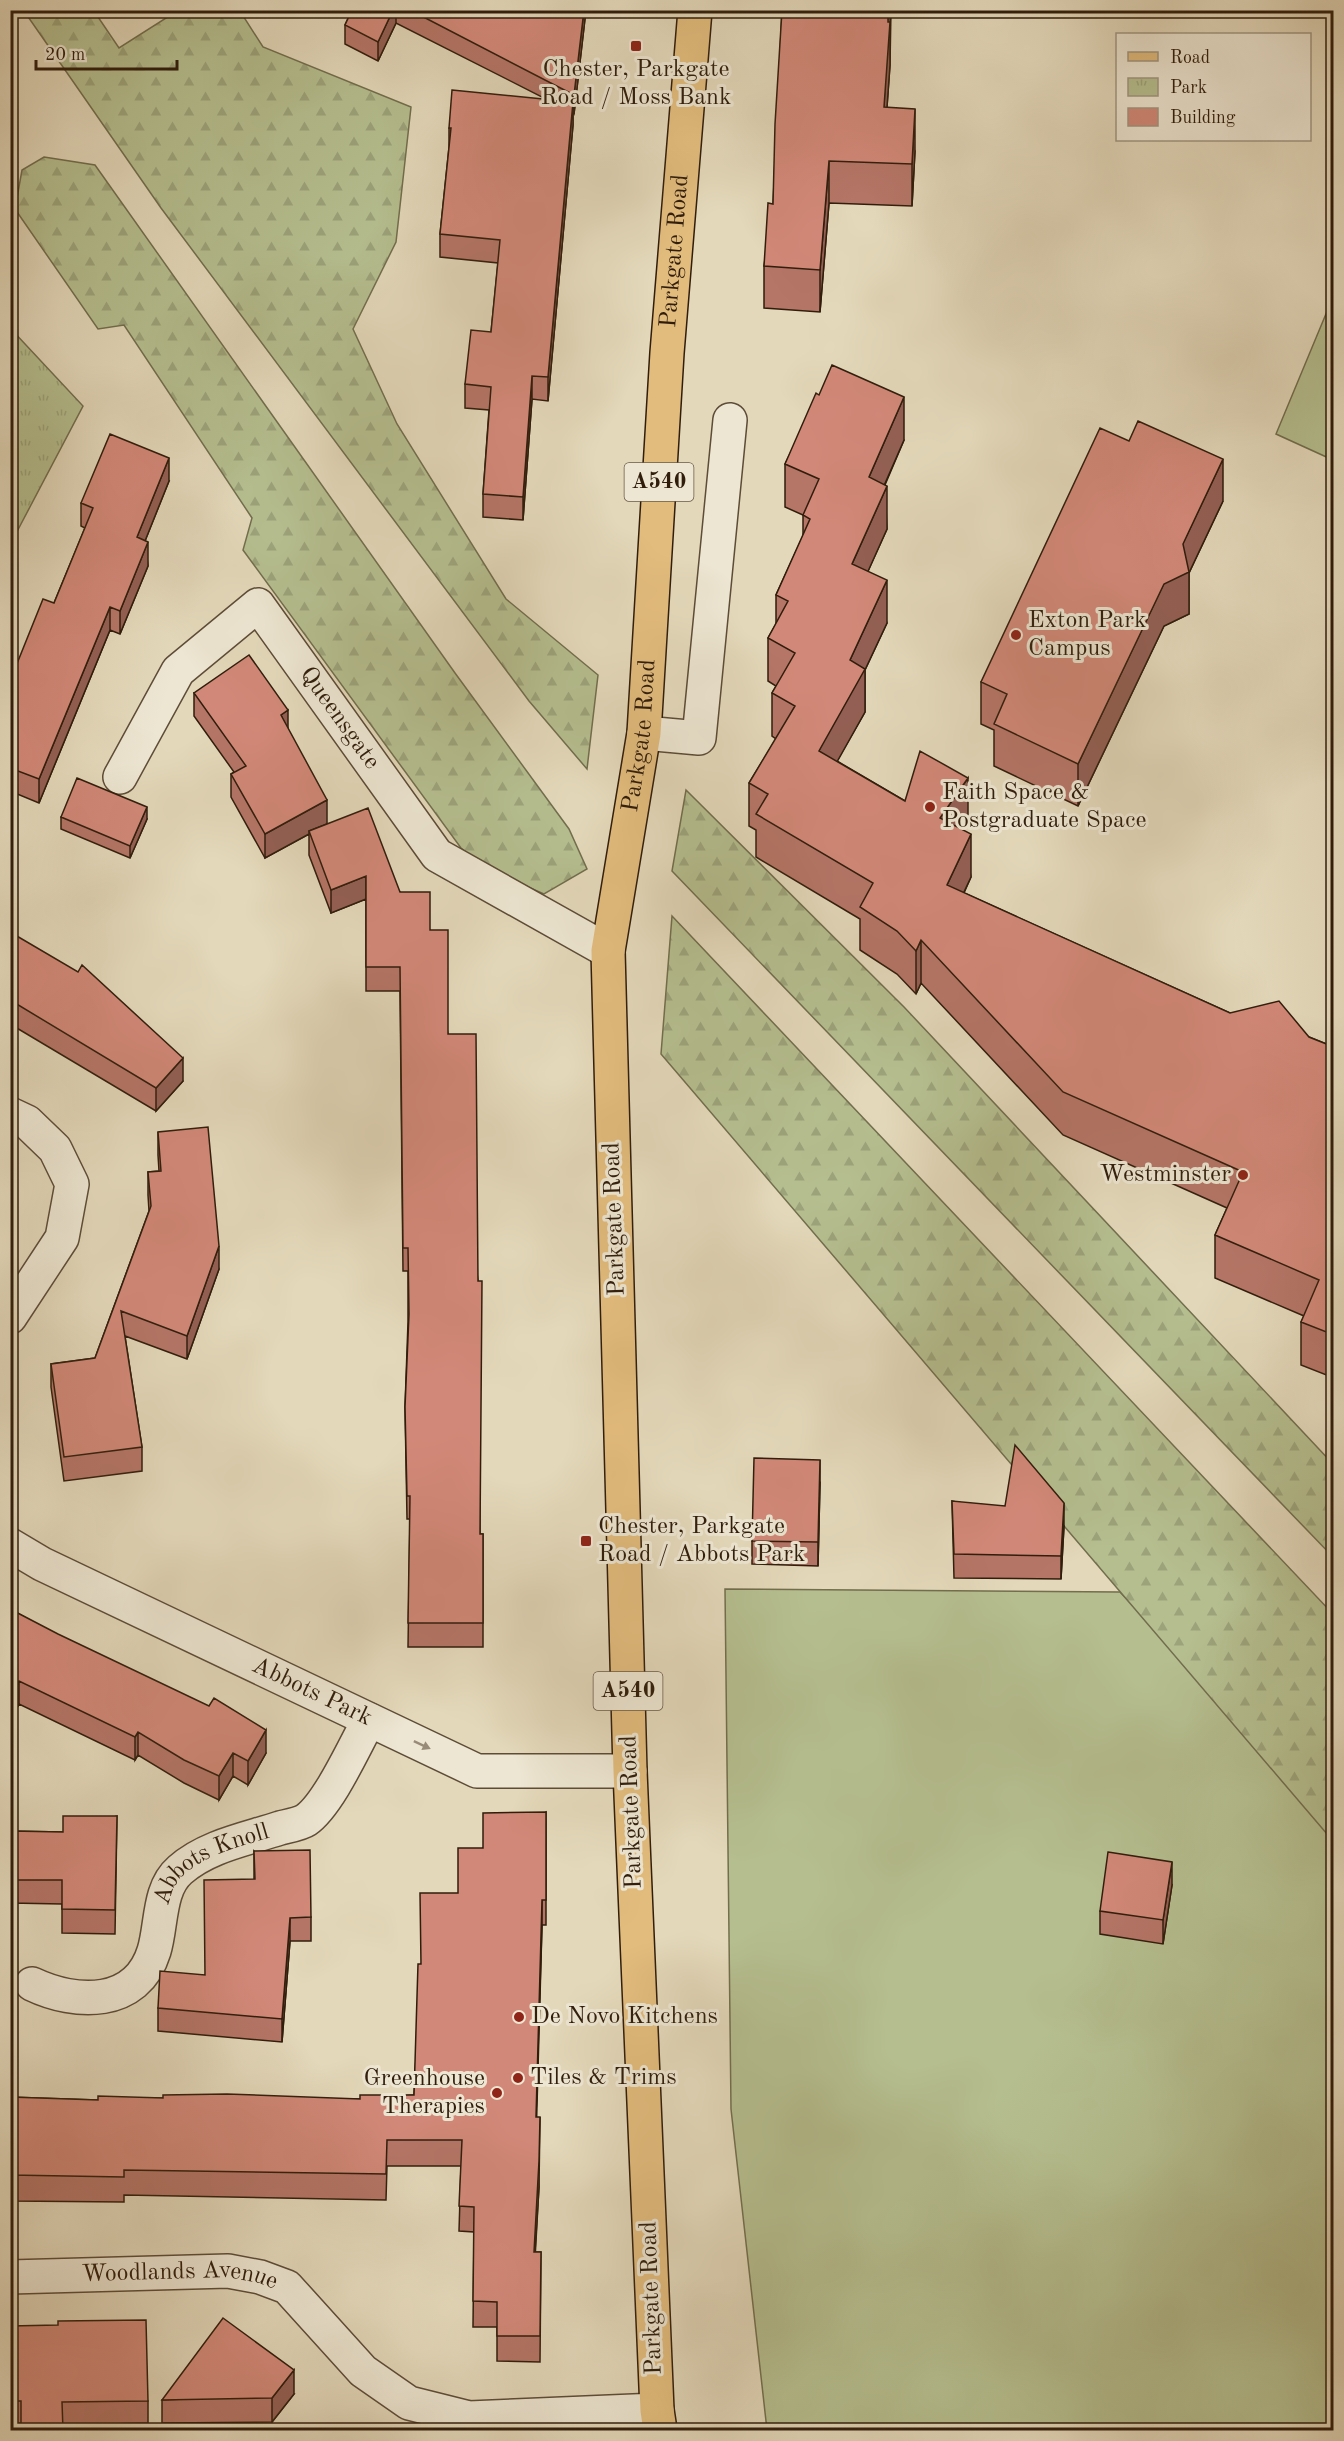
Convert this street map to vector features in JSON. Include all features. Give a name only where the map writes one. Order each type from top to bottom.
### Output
[{"type":"main road","name":"Parkgate Road","points":[[658,2420],[630,1771],[608,951],[644,734],[667,354],[695,10]]},
{"type":"street","points":[[644,734],[699,738],[730,420]]},
{"type":"street","name":"Queensgate","points":[[120,777],[178,671],[258,605],[437,855],[608,951]]},
{"type":"street","points":[[10,1114],[27,1122],[55,1149],[72,1184],[62,1238],[10,1317]]},
{"type":"street","name":"Abbots Park","points":[[10,1545],[42,1564],[477,1771],[630,1771]]},
{"type":"street","name":"Abbots Knoll","points":[[32,1984],[53,1994],[96,1999],[120,1991],[139,1977],[154,1953],[164,1897],[178,1871],[204,1854],[306,1820],[330,1792],[369,1720]]},
{"type":"street","name":"Woodlands Avenue","points":[[10,2277],[228,2271],[260,2277],[287,2287],[363,2371],[409,2403],[466,2424],[658,2420]]},
{"type":"green space","points":[[24,11],[94,11],[119,48],[177,11],[240,11],[263,47],[411,107],[396,242],[353,329],[397,424],[506,599],[598,675],[587,769],[529,701],[161,208]]},
{"type":"green space","points":[[44,157],[95,165],[455,673],[569,829],[587,869],[544,894],[487,869],[461,848],[243,550],[252,518],[124,325],[98,329],[15,209],[22,170]]},
{"type":"green space","points":[[1333,297],[1333,460],[1276,434]]},
{"type":"green space","points":[[11,329],[83,406],[11,543]]},
{"type":"green space","points":[[686,790],[904,1007],[1333,1464],[1333,1557],[672,871]]},
{"type":"green space","points":[[672,916],[1333,1614],[1333,1841],[661,1054]]},
{"type":"green space","points":[[725,1589],[1120,1592],[1333,1817],[1333,2430],[767,2430],[731,2109]]},
{"type":"building","points":[[352,10],[393,10],[378,42],[345,25]]},
{"type":"building","points":[[410,10],[584,10],[574,95]]},
{"type":"building","points":[[782,10],[888,10],[888,22],[890,22],[884,107],[915,109],[912,164],[829,161],[820,270],[764,266],[768,203],[773,204]]},
{"type":"building","points":[[452,90],[573,102],[548,377],[532,376],[523,497],[483,494],[491,387],[465,384],[471,330],[491,332],[500,240],[440,234],[451,128],[449,128]]},
{"type":"building","points":[[832,365],[904,397],[869,477],[887,486],[852,564],[887,580],[850,660],[865,669],[819,751],[905,801],[920,751],[968,778],[940,818],[971,834],[947,885],[1230,1013],[1279,1001],[1309,1037],[1334,1047],[1334,1335],[1301,1322],[1319,1280],[1215,1235],[1243,1172],[1063,1092],[921,940],[916,951],[897,931],[860,907],[873,883],[756,814],[768,794],[749,783],[795,706],[772,693],[795,653],[768,638],[788,601],[776,595],[810,519],[803,515],[819,479],[785,464],[816,393],[819,395]]},
{"type":"building","points":[[1138,421],[1223,459],[1183,544],[1189,572],[1164,584],[1078,764],[994,724],[1007,694],[981,682],[1100,428],[1129,441]]},
{"type":"building","points":[[110,434],[169,458],[137,537],[148,542],[120,611],[110,607],[39,779],[10,768],[10,681],[43,599],[54,603],[93,508],[81,503]]},
{"type":"building","points":[[249,655],[288,710],[281,715],[327,800],[265,834],[231,774],[246,766],[194,693]]},
{"type":"building","points":[[77,778],[147,807],[130,846],[61,817]]},
{"type":"building","points":[[368,808],[400,892],[430,892],[430,930],[448,930],[448,1034],[476,1034],[478,1281],[482,1281],[480,1534],[483,1534],[483,1623],[408,1623],[410,1496],[407,1496],[405,1407],[409,1314],[408,1248],[403,1248],[400,967],[366,967],[366,876],[331,890],[309,831]]},
{"type":"building","points":[[10,932],[78,972],[82,965],[183,1058],[156,1088],[10,1000]]},
{"type":"building","points":[[208,1127],[219,1246],[187,1336],[121,1311],[142,1447],[64,1457],[51,1364],[95,1358],[151,1206],[148,1172],[161,1171],[158,1132]]},
{"type":"building","points":[[1015,1445],[1064,1503],[1061,1556],[954,1554],[952,1501],[1005,1506]]},
{"type":"building","points":[[754,1458],[820,1460],[818,1542],[752,1541]]},
{"type":"building","points":[[10,1609],[209,1706],[214,1698],[266,1730],[248,1761],[233,1753],[219,1776],[184,1760],[138,1732],[135,1737],[19,1681],[11,1697]]},
{"type":"building","points":[[546,1812],[546,1900],[542,1900],[536,2117],[540,2117],[539,2161],[534,2252],[541,2252],[540,2336],[497,2336],[497,2302],[473,2301],[474,2207],[459,2206],[462,2140],[387,2140],[386,2174],[124,2170],[124,2177],[10,2175],[10,2097],[98,2100],[98,2096],[163,2098],[163,2095],[227,2094],[360,2099],[360,2095],[414,2095],[418,1964],[421,1964],[420,1893],[458,1893],[458,1848],[483,1848],[483,1813]]},
{"type":"building","points":[[63,1816],[117,1816],[115,1910],[62,1909],[62,1880],[10,1880],[10,1831],[63,1832]]},
{"type":"building","points":[[310,1850],[311,1917],[290,1918],[282,2019],[158,2008],[160,1971],[205,1975],[204,1880],[255,1879],[254,1851]]},
{"type":"building","points":[[1108,1852],[1172,1862],[1163,1920],[1100,1911]]},
{"type":"building","points":[[223,2318],[294,2370],[272,2398],[162,2400]]},
{"type":"building","points":[[146,2320],[148,2401],[62,2402],[63,2430],[21,2430],[21,2401],[10,2401],[10,2326],[58,2325],[58,2321]]},
{"type":"place","name":"Chester, Parkgate Road / Moss Bank","points":[[636,46]]},
{"type":"place","name":"Exton Park Campus","points":[[1016,635]]},
{"type":"place","name":"Faith Space & Postgraduate Space","points":[[930,807]]},
{"type":"place","name":"Westminster","points":[[1243,1175]]},
{"type":"place","name":"Chester, Parkgate Road / Abbots Park","points":[[586,1541]]},
{"type":"place","name":"De Novo Kitchens","points":[[519,2017]]},
{"type":"place","name":"Tiles & Trims","points":[[518,2078]]},
{"type":"place","name":"Greenhouse Therapies","points":[[497,2093]]}]
